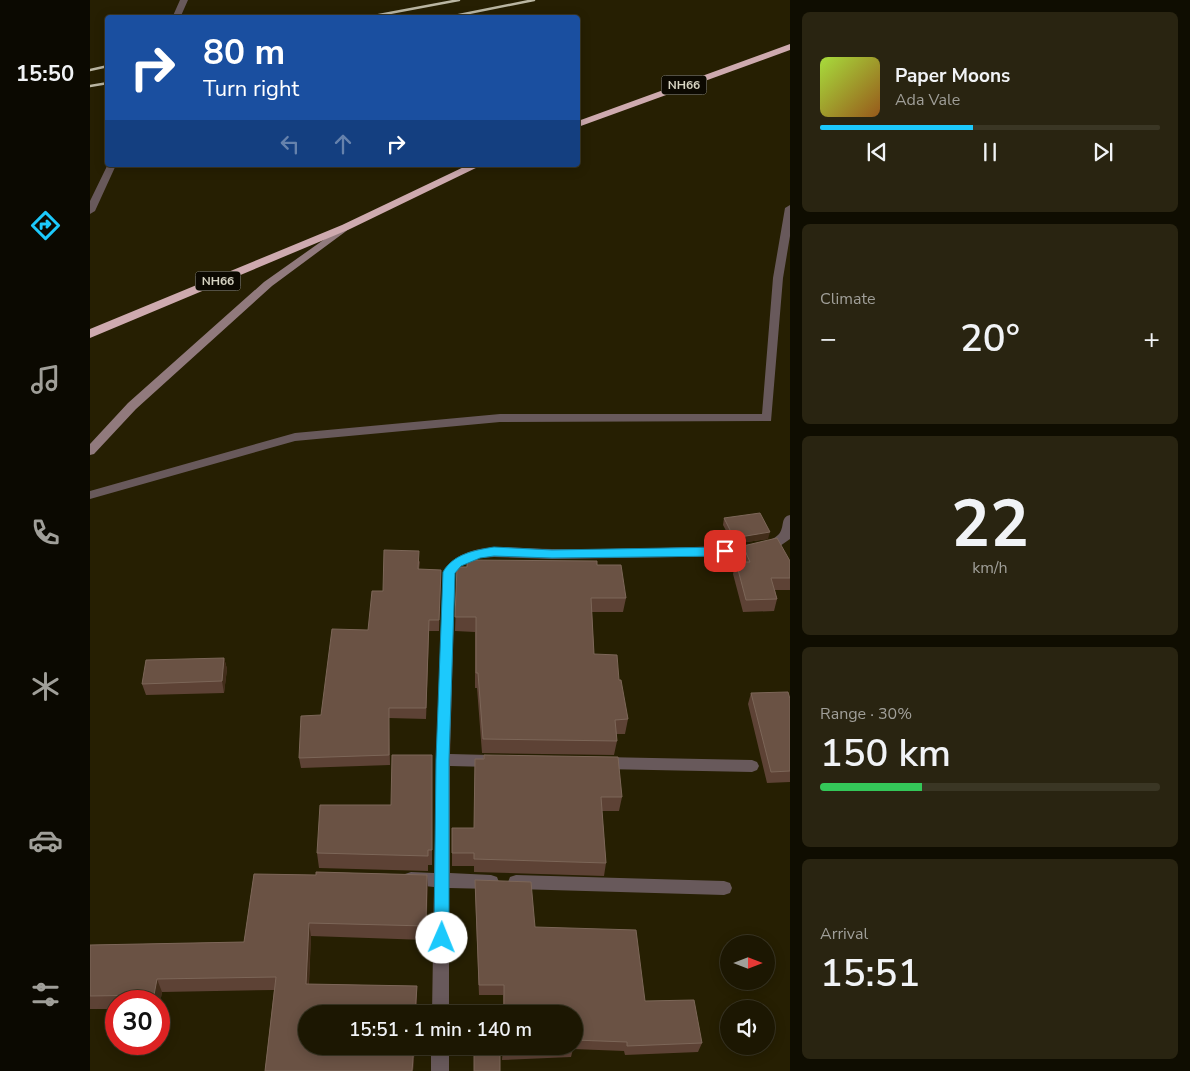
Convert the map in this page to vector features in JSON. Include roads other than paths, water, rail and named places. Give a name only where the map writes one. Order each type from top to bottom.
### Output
[{"type":"highway","name":"NH66","points":[[580,123],[790,47]]},
{"type":"highway","name":"NH66","points":[[90,334],[346,227],[473,167]]},
{"type":"main road","points":[[90,451],[132,406],[268,284],[346,227]]},
{"type":"street","points":[[177,15],[184,0]]},
{"type":"street","points":[[90,212],[110,167]]},
{"type":"street","points":[[90,495],[295,437],[500,418],[767,418],[778,278],[790,208]]},
{"type":"street","points":[[440,1005],[443,760],[449,572],[456,562],[478,554],[494,552],[552,554],[742,551],[776,544],[786,534],[790,519]]},
{"type":"street","points":[[443,760],[503,761]]},
{"type":"street","points":[[592,762],[752,766]]},
{"type":"street","points":[[395,879],[724,888]]},
{"type":"street","points":[[440,1055],[440,1071]]},
{"type":"railway","points":[[379,15],[459,0]]},
{"type":"railway","points":[[459,15],[534,0]]},
{"type":"railway","points":[[90,70],[105,67]]},
{"type":"railway","points":[[90,86],[105,84]]}]
